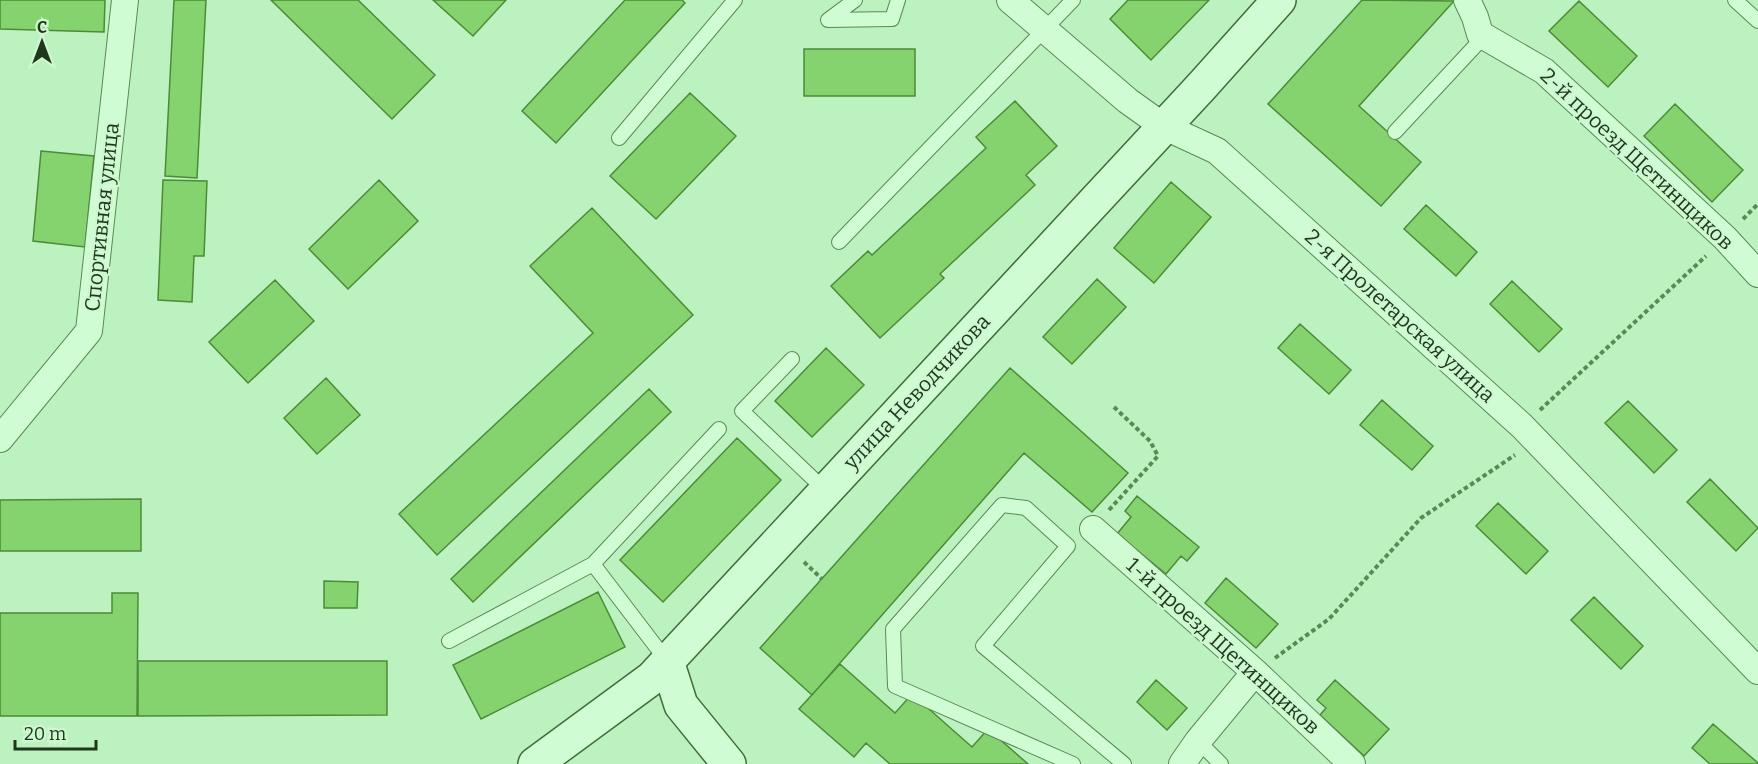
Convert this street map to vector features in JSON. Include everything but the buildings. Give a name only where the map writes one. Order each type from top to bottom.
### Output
[{"type":"main road","name":"улица Неводчикова","points":[[535,764],[652,678],[1279,0]]},
{"type":"main road","points":[[667,661],[681,705],[729,764]]},
{"type":"street","name":"Спортивная улица","points":[[0,439],[89,331],[125,0]]},
{"type":"street","name":"2-я Пролетарская улица","points":[[1010,0],[1128,101],[1163,126],[1217,151],[1529,434],[1758,671]]},
{"type":"street","points":[[1467,0],[1480,34]]},
{"type":"street","name":"2-й проезд Щетинщиков","points":[[1480,34],[1544,70],[1725,238],[1758,274]]},
{"type":"street","name":"1-й проезд Щетинщиков","points":[[1093,529],[1255,672],[1352,764]]},
{"type":"street","points":[[1182,764],[1255,672]]},
{"type":"lane","points":[[619,138],[735,0]]},
{"type":"lane","points":[[855,0],[828,20],[892,19],[898,0]]},
{"type":"lane","points":[[839,242],[1073,0]]},
{"type":"lane","points":[[1735,0],[1758,21]]},
{"type":"lane","points":[[1395,132],[1476,45],[1480,34]]},
{"type":"lane","points":[[792,359],[742,411],[826,491]]},
{"type":"lane","points":[[449,641],[593,564],[719,429]]},
{"type":"lane","points":[[1073,764],[895,686],[892,629],[1002,505],[1026,508],[1068,546],[983,646],[1124,764]]},
{"type":"lane","points":[[593,564],[667,661]]},
{"type":"lane","points":[[1198,741],[1221,764]]},
{"type":"path","points":[[1255,672],[1329,619],[1421,518],[1529,434],[1758,204]]},
{"type":"path","points":[[1093,529],[1158,456],[1150,441],[1114,407]]},
{"type":"path","points":[[804,562],[822,579]]}]
